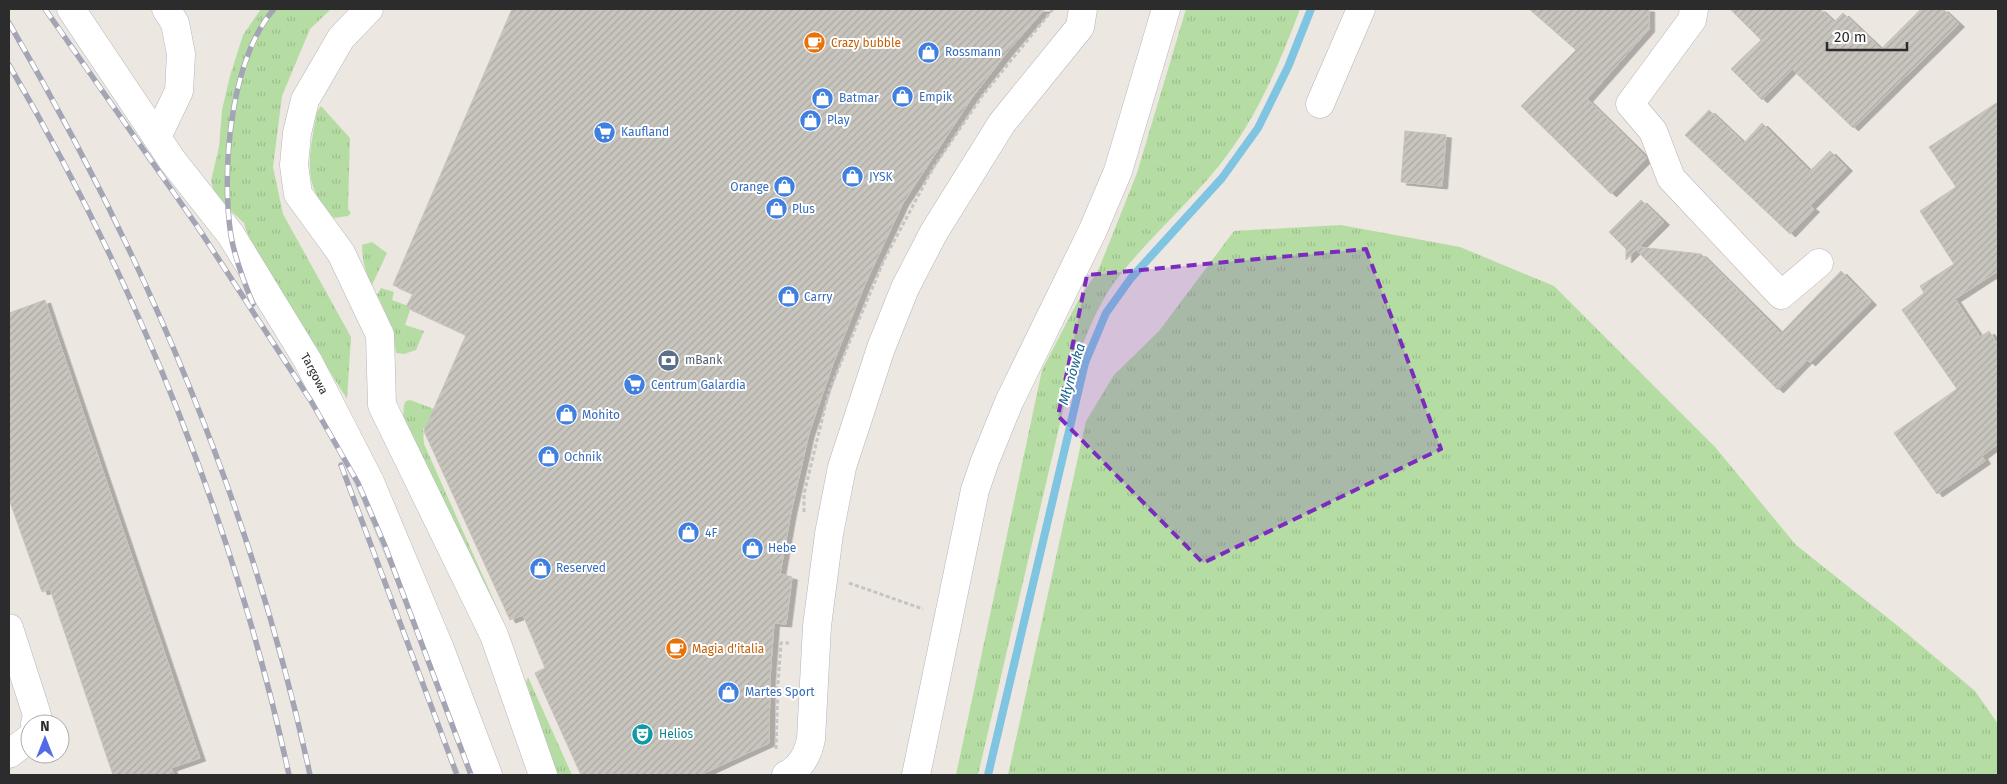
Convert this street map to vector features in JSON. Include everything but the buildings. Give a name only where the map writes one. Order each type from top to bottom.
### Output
[{"type":"lane","name":"Targowa","points":[[71,9],[172,160],[231,235],[313,370],[370,482],[440,649],[488,775]]},
{"type":"lane","points":[[157,137],[179,91],[181,54],[175,23],[166,9]]},
{"type":"lane","points":[[369,9],[341,38],[305,100],[297,133],[294,165],[298,194],[341,253],[380,335],[382,405],[494,635],[543,775]]},
{"type":"lane","points":[[787,775],[794,772],[808,753],[811,739],[817,626],[829,534],[842,467],[881,348],[905,288],[934,232],[1002,124],[1080,27],[1083,9]]},
{"type":"lane","points":[[916,775],[975,490],[1009,402],[1093,230],[1118,171],[1166,9]]},
{"type":"lane","points":[[1320,104],[1361,9]]},
{"type":"lane","points":[[1694,9],[1692,20],[1630,104],[1653,131],[1671,178],[1782,295],[1819,263]]},
{"type":"lane","points":[[9,628],[36,714]]},
{"type":"lane","points":[[9,754],[20,746]]},
{"type":"path","points":[[843,581],[950,618]]},
{"type":"path","points":[[787,775],[778,762],[775,743],[782,643],[790,643]]},
{"type":"highlighted area","points":[[1366,249],[1441,449],[1203,563],[1058,416],[1087,275]]},
{"type":"green space","points":[[261,9],[331,9],[310,29],[282,96],[273,167],[283,214],[351,337],[347,399],[252,247],[244,223],[215,196],[211,181],[219,147],[222,110],[230,76],[243,35]]},
{"type":"green space","points":[[1186,9],[1300,9],[1284,51],[1265,91],[1232,149],[1206,181],[1116,280],[1102,301],[1091,324],[1072,372],[978,775],[956,775],[1042,370],[1079,299],[1098,271],[1137,173]]},
{"type":"green space","points":[[321,106],[350,138],[348,209],[351,213],[348,216],[334,218],[320,201],[311,181],[312,140],[317,112]]},
{"type":"green space","points":[[1341,225],[1460,247],[1554,286],[1715,447],[1796,545],[1898,626],[1975,691],[1998,724],[1998,775],[1008,775],[1086,421],[1114,375],[1159,331],[1234,231]]},
{"type":"green space","points":[[372,242],[387,253],[372,285],[364,266],[362,245]]},
{"type":"green space","points":[[381,288],[394,292],[392,300],[411,307],[405,325],[424,331],[416,350],[404,354],[396,353],[394,337],[377,295]]},
{"type":"green space","points":[[410,400],[434,409],[426,428],[423,429],[424,444],[503,621],[501,621],[403,418],[404,405],[406,401]]},
{"type":"green space","points":[[528,677],[572,775],[558,775],[526,682]]},
{"type":"waterway","name":"Młynówka","points":[[988,775],[1085,363],[1106,313],[1131,278],[1222,178],[1258,128],[1288,67],[1311,9]]},
{"type":"railway","points":[[45,9],[197,226],[311,401],[358,483],[385,546],[471,775]]},
{"type":"railway","points":[[253,304],[237,262],[231,236],[227,180],[229,149],[232,117],[238,86],[247,57],[259,31],[274,9]]},
{"type":"railway","points":[[9,23],[59,112],[106,202],[190,387],[226,482],[258,578],[286,676],[310,775]]},
{"type":"railway","points":[[9,65],[56,148],[99,233],[140,320],[177,409],[211,499],[241,591],[267,683],[289,775]]},
{"type":"railway","points":[[341,465],[457,775]]},
{"type":"place","name":"Crazy bubble","points":[[815,43]]},
{"type":"place","name":"Rossmann","points":[[929,52]]},
{"type":"place","name":"Empik","points":[[903,97]]},
{"type":"place","name":"Batmar","points":[[823,98]]},
{"type":"place","name":"Play","points":[[811,120]]},
{"type":"place","name":"Kaufland","points":[[605,132]]},
{"type":"place","name":"JYSK","points":[[853,177]]},
{"type":"place","name":"Orange","points":[[785,187]]},
{"type":"place","name":"Plus","points":[[776,209]]},
{"type":"place","name":"Carry","points":[[788,297]]},
{"type":"place","name":"mBank","points":[[669,360]]},
{"type":"place","name":"Centrum Galardia","points":[[635,385]]},
{"type":"place","name":"Mohito","points":[[566,415]]},
{"type":"place","name":"Ochnik","points":[[548,457]]},
{"type":"place","name":"4F","points":[[689,533]]},
{"type":"place","name":"Hebe","points":[[752,548]]},
{"type":"place","name":"Reserved","points":[[540,568]]},
{"type":"place","name":"Magia d'italia","points":[[676,649]]},
{"type":"place","name":"Martes Sport","points":[[729,692]]},
{"type":"place","name":"Helios","points":[[643,734]]}]
